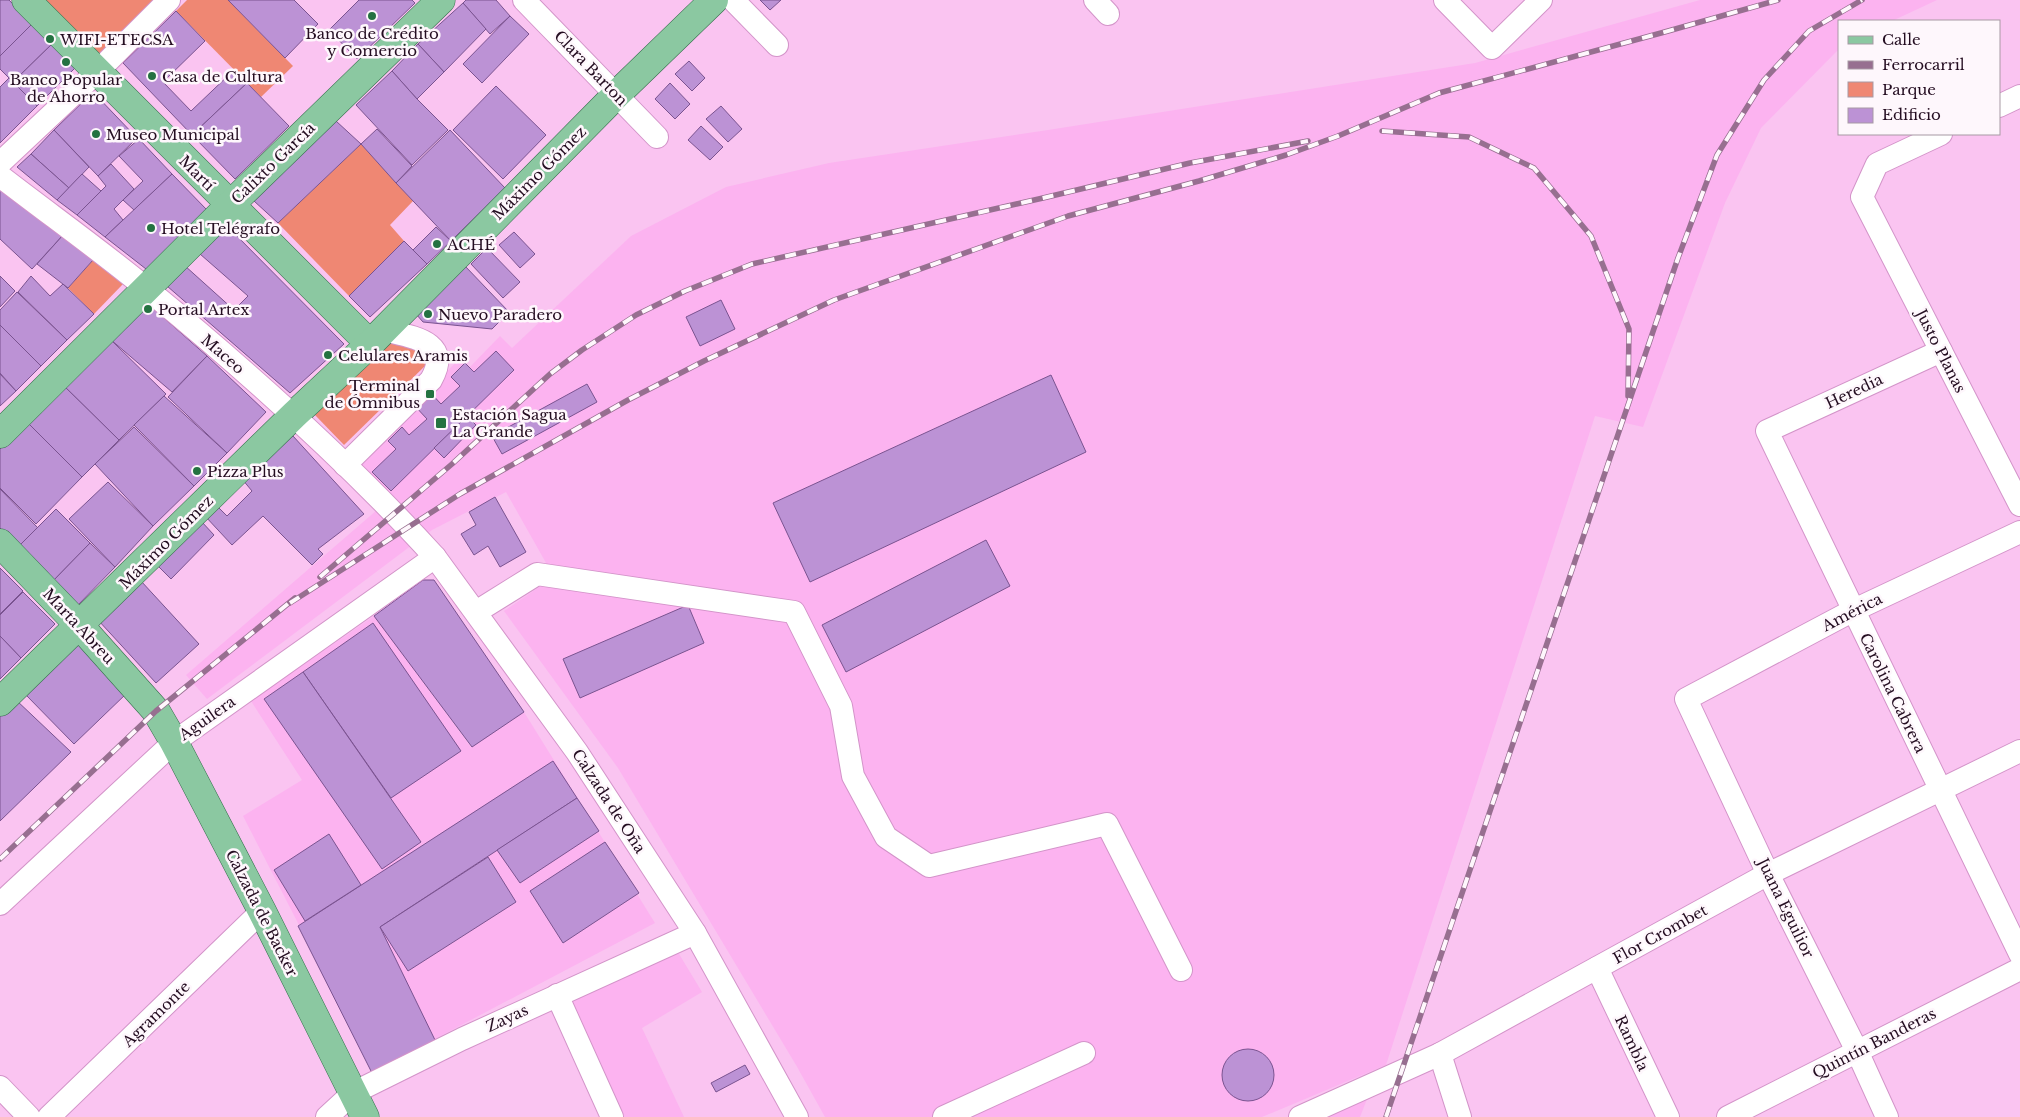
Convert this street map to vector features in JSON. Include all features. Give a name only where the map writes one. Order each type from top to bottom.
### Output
[{"type":"main road","name":"Martí","points":[[26,0],[349,324],[377,337]]},
{"type":"main road","name":"Calixto García","points":[[0,434],[230,205],[441,0]]},
{"type":"main road","name":"Máximo Gómez","points":[[0,702],[294,415],[377,337],[616,94],[714,0]]},
{"type":"main road","name":"Marta Abreu","points":[[0,543],[80,626],[156,711]]},
{"type":"main road","name":"Calzada de Backer","points":[[156,711],[262,911],[365,1117]]},
{"type":"street","points":[[0,162],[97,72],[169,0]]},
{"type":"street","name":"Clara Barton","points":[[524,0],[657,137]]},
{"type":"street","points":[[733,0],[777,45]]},
{"type":"street","points":[[1445,0],[1492,48],[1541,0]]},
{"type":"street","points":[[2000,106],[2020,96]]},
{"type":"street","name":"Justo Planas","points":[[1939,135],[1877,164],[1862,197],[2020,505]]},
{"type":"street","name":"Maceo","points":[[0,176],[146,288],[294,415],[388,508]]},
{"type":"street","points":[[403,310],[404,322],[416,338]]},
{"type":"street","points":[[345,465],[432,380],[438,368],[436,354],[429,343],[416,338],[377,337]]},
{"type":"street","name":"Heredia","points":[[1767,431],[1941,351]]},
{"type":"street","name":"Carolina Cabrera","points":[[1767,431],[1852,611],[2020,954]]},
{"type":"street","name":"Calzada de Oña","points":[[388,508],[435,557],[577,752],[694,933],[798,1117]]},
{"type":"street","name":"América","points":[[1686,699],[1852,611],[2020,532]]},
{"type":"street","name":"Aguilera","points":[[0,904],[174,742],[435,557]]},
{"type":"street","points":[[476,612],[537,574],[794,612],[841,706],[852,776],[886,837],[929,866],[1107,824],[1181,970]]},
{"type":"street","name":"Juana Eguilior","points":[[1686,699],[1768,874],[1857,1051],[1887,1117]]},
{"type":"street","name":"Flor Crombet","points":[[1300,1117],[1440,1054],[1768,874],[1940,792],[2020,751]]},
{"type":"street","name":"Agramonte","points":[[50,1117],[262,911]]},
{"type":"street","name":"Zayas","points":[[327,1117],[353,1093],[462,1039],[694,933]]},
{"type":"street","name":"Rambla","points":[[1597,968],[1668,1117]]},
{"type":"street","name":"Quintín Banderas","points":[[1728,1117],[2020,968]]},
{"type":"street","points":[[557,996],[612,1117]]},
{"type":"street","points":[[944,1117],[1084,1053]]},
{"type":"street","points":[[1440,1054],[1460,1117]]},
{"type":"street","points":[[0,1086],[30,1117]]},
{"type":"shaded area","points":[[1700,0],[1937,0],[1894,20],[1838,20],[1838,50],[1761,128],[1725,203],[1643,427],[1595,416],[1386,1065],[1262,1117],[825,1117],[796,1065],[618,768],[504,611],[554,577],[506,492],[432,530],[207,699],[186,675],[392,497],[358,462],[460,358],[470,367],[500,336],[512,348],[631,236],[726,187],[829,163],[1475,63]]},
{"type":"shaded area","points":[[374,616],[471,747],[524,712],[655,923],[374,1071],[243,816],[302,780],[251,701]]},
{"type":"shaded area","points":[[676,949],[702,992],[642,1028],[684,1117],[624,1117],[569,1001]]},
{"type":"shaded area","points":[[1367,1099],[1360,1117],[1326,1117]]},
{"type":"green space","points":[[45,0],[155,0],[100,55]]},
{"type":"green space","points":[[187,0],[228,0],[293,66],[261,97],[176,11]]},
{"type":"green space","points":[[361,144],[413,201],[390,225],[404,241],[349,296],[278,223]]},
{"type":"green space","points":[[93,260],[123,284],[94,314],[68,288]]},
{"type":"green space","points":[[392,340],[413,347],[427,364],[344,445],[315,415]]},
{"type":"building","points":[[0,0],[9,0],[32,24],[0,56]]},
{"type":"building","points":[[228,0],[294,0],[318,24],[285,58]]},
{"type":"building","name":"Banco de Crédito y Comercio","points":[[359,0],[412,0],[415,3],[357,59],[329,30]]},
{"type":"building","points":[[466,0],[496,0],[510,16],[490,34],[463,3]]},
{"type":"building","points":[[760,0],[781,0],[770,10]]},
{"type":"building","points":[[463,3],[486,29],[444,72],[418,44]]},
{"type":"building","name":"Casa de Cultura","points":[[176,11],[205,41],[163,82],[191,111],[234,70],[247,83],[192,135],[123,63]]},
{"type":"building","points":[[510,16],[529,34],[482,83],[463,64]]},
{"type":"building","points":[[32,24],[53,43],[13,82],[0,69],[0,56]]},
{"type":"building","points":[[53,43],[76,67],[37,106],[13,82]]},
{"type":"building","points":[[418,44],[444,72],[417,99],[392,71]]},
{"type":"building","points":[[689,61],[705,78],[692,91],[675,74]]},
{"type":"building","points":[[392,71],[448,130],[412,165],[356,105]]},
{"type":"building","points":[[9,78],[37,106],[0,143],[0,87]]},
{"type":"building","points":[[247,83],[289,126],[235,179],[192,135]]},
{"type":"building","points":[[670,83],[690,104],[675,119],[655,99]]},
{"type":"building","points":[[496,86],[546,135],[503,179],[453,130]]},
{"type":"building","name":"Museo Municipal","points":[[93,92],[137,138],[98,176],[54,130]]},
{"type":"building","points":[[721,106],[742,129],[728,142],[706,119]]},
{"type":"building","points":[[336,121],[361,144],[278,223],[254,201]]},
{"type":"building","points":[[701,126],[723,147],[710,160],[688,140]]},
{"type":"building","points":[[377,129],[412,166],[396,183],[361,144]]},
{"type":"building","points":[[54,130],[89,167],[69,188],[31,154]]},
{"type":"building","points":[[450,130],[505,188],[451,241],[396,183]]},
{"type":"building","points":[[139,139],[172,174],[134,210],[123,200],[143,181],[119,156]]},
{"type":"building","points":[[31,154],[69,188],[57,200],[17,167]]},
{"type":"building","points":[[111,164],[134,189],[114,209],[123,220],[105,237],[77,215],[106,186],[98,176]]},
{"type":"building","points":[[82,174],[101,191],[77,215],[57,200]]},
{"type":"building","name":"Hotel Telégrafo","points":[[172,174],[207,210],[146,269],[105,237]]},
{"type":"building","points":[[0,185],[64,234],[32,269],[0,239]]},
{"type":"building","points":[[226,225],[344,344],[290,393],[167,286],[184,265],[234,310],[248,296],[200,254]]},
{"type":"building","points":[[436,227],[451,241],[427,264],[413,250]]},
{"type":"building","points":[[514,232],[535,254],[520,268],[499,245]]},
{"type":"building","points":[[64,234],[93,260],[68,288],[37,264]]},
{"type":"building","points":[[404,241],[427,264],[370,317],[349,296]]},
{"type":"building","points":[[487,248],[520,282],[503,298],[471,264]]},
{"type":"building","points":[[465,266],[509,312],[492,329],[423,322],[416,314]]},
{"type":"building","points":[[0,276],[15,291],[0,307]]},
{"type":"building","points":[[31,276],[50,296],[63,284],[94,314],[67,340],[18,292]]},
{"type":"building","points":[[17,292],[67,340],[41,366],[0,325],[0,310]]},
{"type":"building","points":[[721,300],[735,329],[700,346],[686,317]]},
{"type":"building","points":[[146,302],[207,356],[172,392],[110,339]]},
{"type":"building","points":[[0,325],[41,366],[16,391],[0,373]]},
{"type":"building","points":[[110,339],[166,394],[119,440],[63,385]]},
{"type":"building","name":"Estación Sagua La Grande","points":[[496,351],[514,370],[391,491],[372,472],[396,449],[388,441],[402,427],[409,435],[427,419],[414,405],[429,391],[441,404],[460,386],[451,377],[465,363],[474,372]]},
{"type":"building","points":[[207,356],[266,412],[227,453],[168,397]]},
{"type":"building","points":[[0,374],[16,391],[0,406]]},
{"type":"building","points":[[1051,375],[1086,452],[810,582],[773,503]]},
{"type":"building","points":[[587,384],[597,402],[502,454],[492,436]]},
{"type":"building","points":[[63,385],[119,440],[82,477],[27,422]]},
{"type":"building","points":[[164,396],[227,453],[194,486],[134,425]]},
{"type":"building","points":[[467,416],[476,425],[444,458],[434,448]]},
{"type":"building","points":[[27,422],[82,477],[36,524],[0,488],[0,449]]},
{"type":"building","points":[[134,427],[194,486],[153,526],[95,464]]},
{"type":"building","points":[[293,436],[364,514],[318,549],[323,554],[312,565],[263,516],[232,545],[205,516],[216,505],[227,516],[252,491],[242,479],[283,437]]},
{"type":"building","points":[[108,482],[153,526],[115,567],[69,519]]},
{"type":"building","points":[[0,489],[38,528],[18,547],[0,528]]},
{"type":"building","points":[[495,497],[526,552],[500,567],[488,546],[474,555],[461,534],[476,525],[469,512]]},
{"type":"building","points":[[56,509],[90,543],[53,581],[18,547]]},
{"type":"building","points":[[201,521],[214,535],[171,579],[157,565]]},
{"type":"building","points":[[986,540],[1010,586],[846,672],[822,625]]},
{"type":"building","points":[[90,543],[115,567],[77,606],[53,581]]},
{"type":"building","points":[[0,568],[23,591],[0,614]]},
{"type":"building","points":[[423,580],[434,580],[524,712],[472,747],[374,616]]},
{"type":"building","points":[[141,581],[199,644],[156,683],[98,620]]},
{"type":"building","points":[[23,592],[55,624],[21,658],[0,636],[0,615]]},
{"type":"building","points":[[688,605],[704,643],[580,698],[563,659]]},
{"type":"building","points":[[373,623],[461,751],[391,798],[303,672]]},
{"type":"building","points":[[0,636],[21,658],[0,679]]},
{"type":"building","points":[[78,644],[127,693],[74,744],[26,695]]},
{"type":"building","points":[[303,672],[421,842],[382,869],[264,699]]},
{"type":"building","points":[[15,699],[71,752],[0,821],[0,713]]},
{"type":"building","points":[[553,761],[577,798],[380,927],[435,1040],[372,1073],[298,926]]},
{"type":"building","points":[[577,798],[599,831],[520,883],[497,850]]},
{"type":"building","points":[[329,834],[361,885],[305,921],[274,870]]},
{"type":"building","points":[[605,842],[639,893],[563,943],[530,891]]},
{"type":"building","points":[[488,857],[516,902],[408,971],[380,927]]},
{"type":"building","points":[[1248,1049],[1258,1051],[1266,1057],[1272,1065],[1274,1075],[1272,1085],[1266,1093],[1258,1099],[1248,1101],[1238,1099],[1230,1093],[1224,1085],[1222,1075],[1224,1065],[1230,1057],[1238,1051]]},
{"type":"building","points":[[745,1065],[750,1074],[716,1092],[711,1083]]},
{"type":"railway","points":[[290,603],[460,494],[628,400],[704,361],[834,300],[1068,216],[1199,181],[1286,155],[1338,136],[1439,93],[1778,0]]},
{"type":"railway","points":[[1386,1117],[1678,258],[1717,155],[1764,80],[1809,31],[1862,0]]},
{"type":"railway","points":[[1382,131],[1469,137],[1534,168],[1591,236],[1629,329],[1628,396]]},
{"type":"railway","points":[[320,577],[452,464],[550,374],[582,350],[636,315],[685,291],[752,264],[1190,163],[1308,141]]},
{"type":"railway","points":[[0,859],[156,711],[295,598]]},
{"type":"place","name":"Banco de Crédito y Comercio","points":[[372,16]]},
{"type":"place","name":"WIFI-ETECSA","points":[[50,39]]},
{"type":"place","name":"Banco Popular de Ahorro","points":[[66,62]]},
{"type":"place","name":"Casa de Cultura","points":[[152,76]]},
{"type":"place","name":"Museo Municipal","points":[[96,134]]},
{"type":"place","name":"Hotel Telégrafo","points":[[151,228]]},
{"type":"place","name":"ACHÉ","points":[[437,244]]},
{"type":"place","name":"Portal Artex","points":[[148,309]]},
{"type":"place","name":"Nuevo Paradero","points":[[428,314]]},
{"type":"place","name":"Celulares Aramis","points":[[328,355]]},
{"type":"place","name":"Terminal de Ómnibus","points":[[430,394]]},
{"type":"place","name":"Estación Sagua La Grande","points":[[441,423]]},
{"type":"place","name":"Pizza Plus","points":[[197,471]]}]
